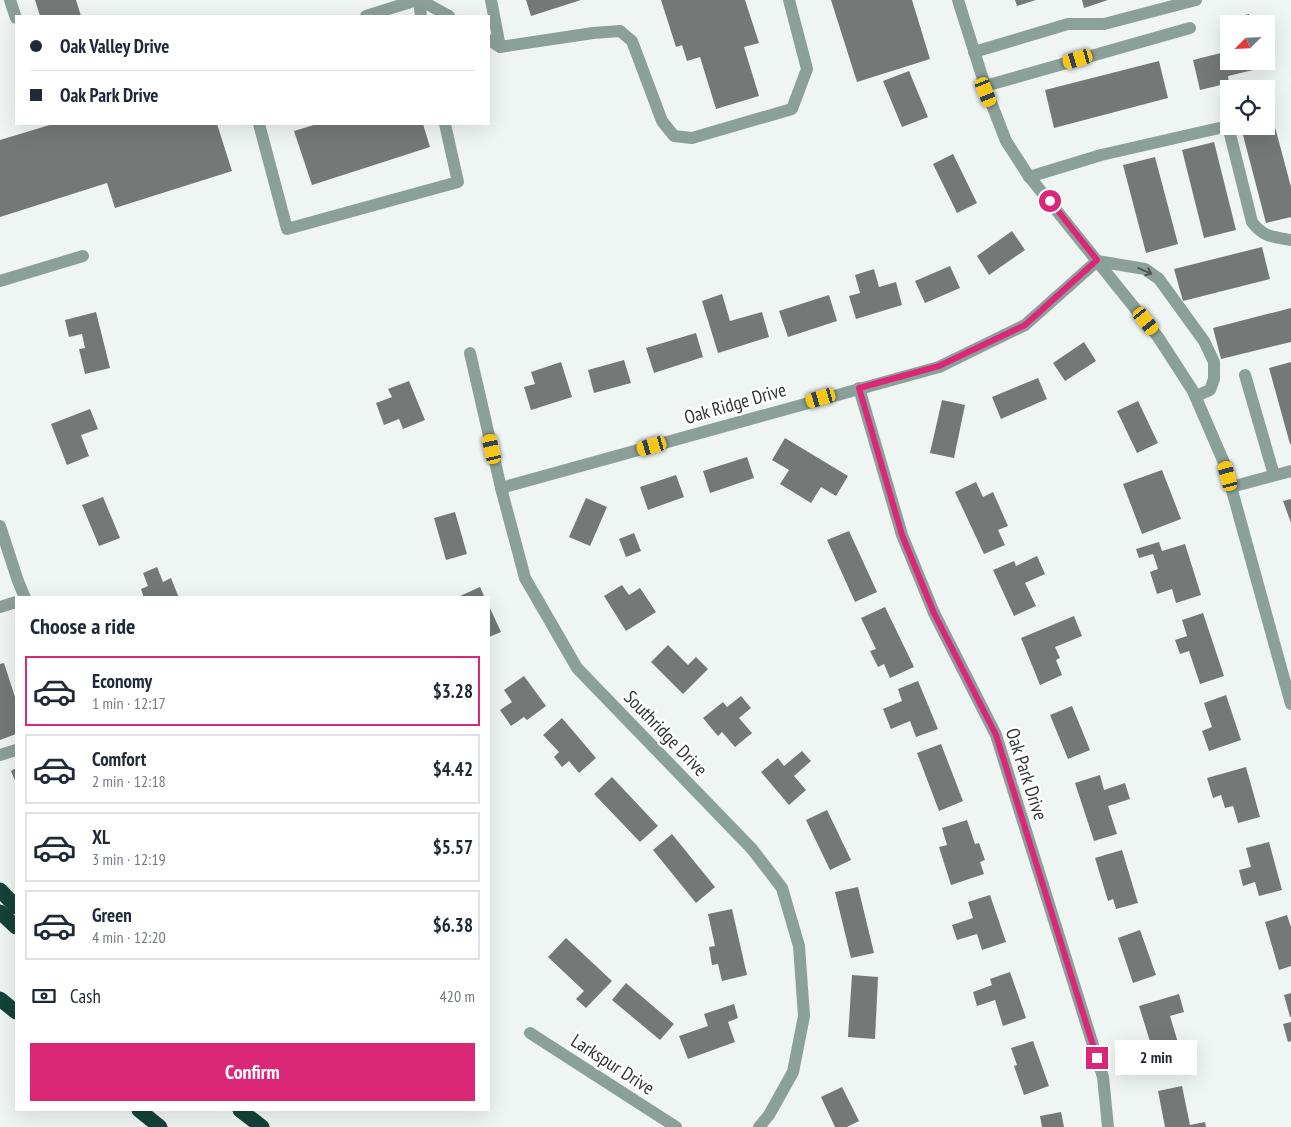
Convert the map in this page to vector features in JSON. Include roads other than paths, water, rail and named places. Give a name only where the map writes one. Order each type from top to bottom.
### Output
[{"type":"highway","points":[[0,890],[15,907]]},
{"type":"highway","points":[[0,912],[15,926]]},
{"type":"highway","points":[[0,999],[15,1011]]},
{"type":"highway","points":[[140,1111],[160,1127]]},
{"type":"highway","points":[[241,1111],[262,1127]]},
{"type":"street","points":[[10,0],[15,15]]},
{"type":"street","points":[[418,0],[421,15]]},
{"type":"street","points":[[369,15],[418,0],[447,15]]},
{"type":"street","points":[[491,0],[494,44],[620,30],[632,41],[662,121],[674,136],[692,138],[792,109],[807,69],[789,0]]},
{"type":"street","points":[[958,0],[984,86],[1006,141],[1029,176],[1158,336],[1196,396],[1225,465],[1291,704]]},
{"type":"street","points":[[974,52],[1068,24],[1104,24],[1196,0]]},
{"type":"street","points":[[984,86],[1190,28]]},
{"type":"street","points":[[259,125],[287,229],[458,182],[445,125]]},
{"type":"street","points":[[1029,176],[1102,155],[1228,126],[1252,222],[1260,232],[1277,238],[1291,240]]},
{"type":"street","points":[[0,281],[83,256]]},
{"type":"street","points":[[1097,260],[1145,269],[1159,279],[1204,341],[1214,362],[1214,379],[1210,390],[1196,396]]},
{"type":"street","name":"Oak Ridge Drive","points":[[501,488],[939,366],[1025,325],[1097,260]]},
{"type":"street","name":"Southridge Drive","points":[[470,353],[501,488],[525,578],[577,668],[752,848],[782,888],[799,946],[804,1016],[793,1072],[769,1115],[759,1127]]},
{"type":"street","points":[[1245,375],[1274,475]]},
{"type":"street","name":"Oak Park Drive","points":[[859,388],[902,535],[934,613],[996,735],[1103,1077],[1108,1127]]},
{"type":"street","points":[[1231,487],[1291,471]]},
{"type":"street","points":[[0,526],[24,596]]},
{"type":"street","points":[[0,607],[15,602]]},
{"type":"street","points":[[0,754],[15,750]]},
{"type":"street","name":"Larkspur Drive","points":[[530,1033],[676,1127]]}]
